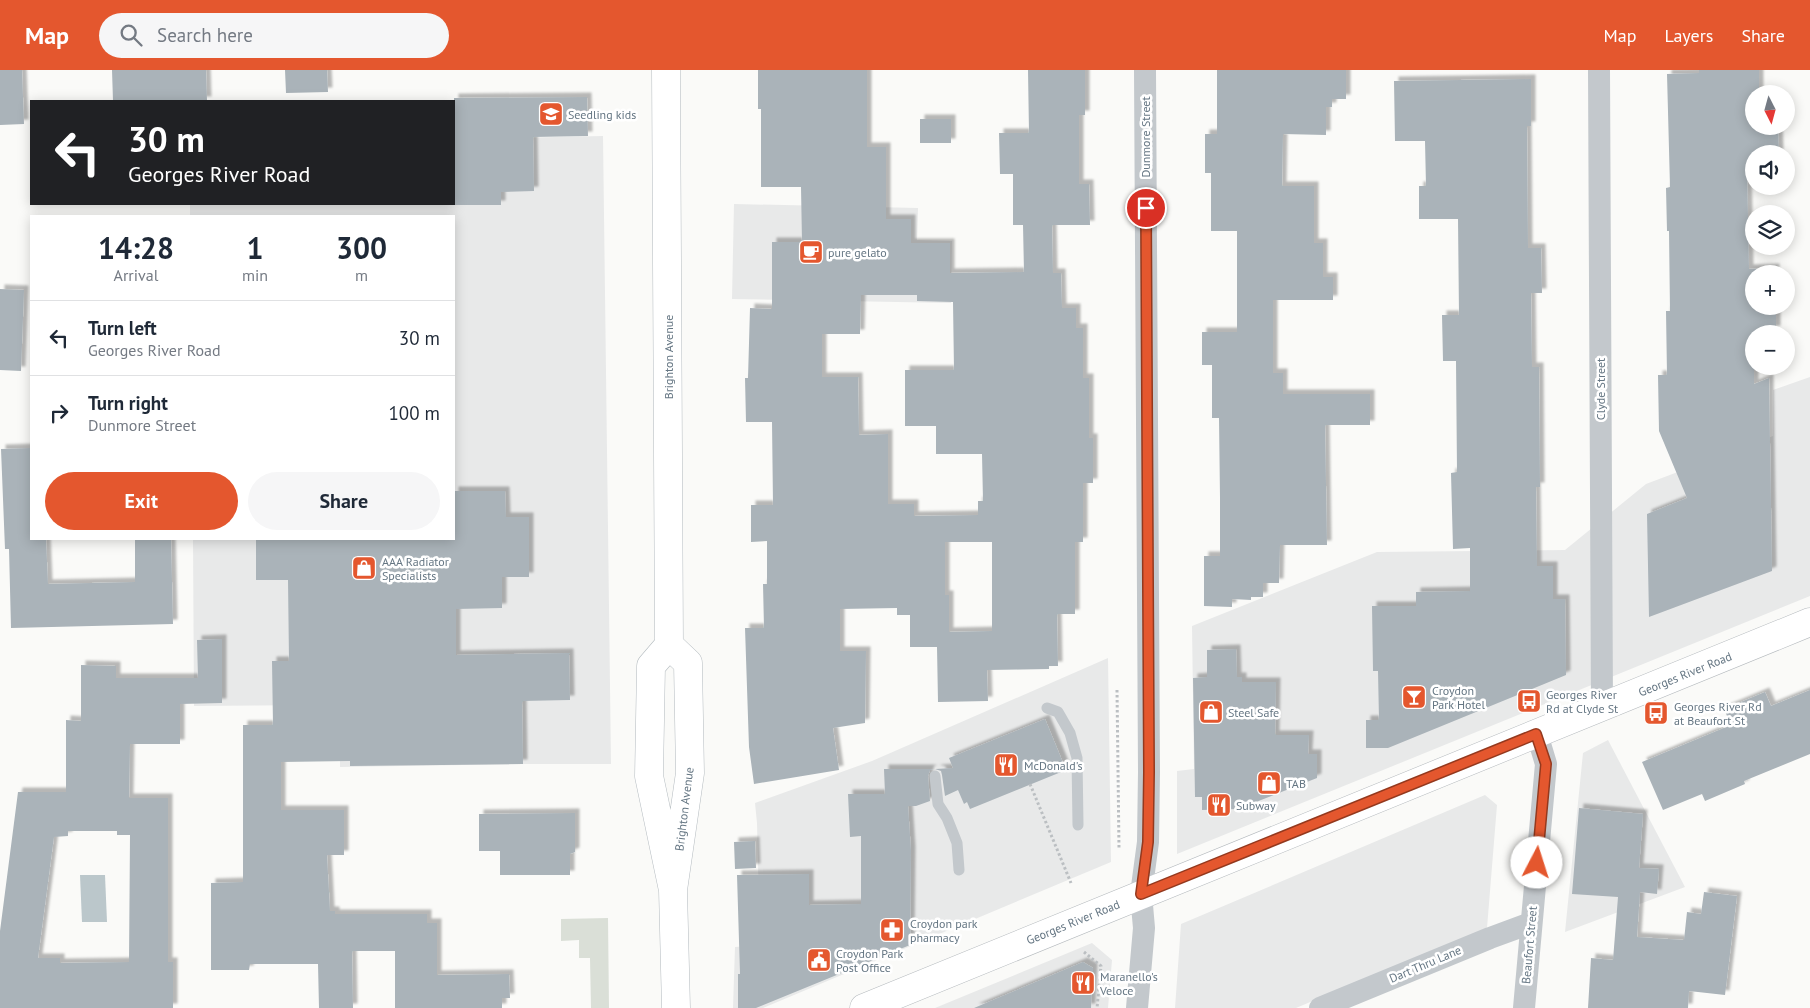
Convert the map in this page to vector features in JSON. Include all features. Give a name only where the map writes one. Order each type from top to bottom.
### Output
[{"type":"main road","name":"Brighton Avenue","points":[[666,70],[669,645],[651,666],[649,776],[673,890]]},
{"type":"main road","name":"Georges River Road","points":[[864,1008],[1810,622]]},
{"type":"main road","name":"Brighton Avenue","points":[[669,645],[688,663],[690,773],[673,890],[676,1008]]},
{"type":"street","name":"Dunmore Street","points":[[1137,1008],[1144,928],[1141,894],[1148,842],[1149,772],[1145,70]]},
{"type":"street","name":"Clyde Street","points":[[1599,70],[1602,708]]},
{"type":"street","name":"Beaufort Street","points":[[1524,1008],[1546,764],[1536,734]]},
{"type":"street","name":"Dart Thru Lane","points":[[1320,1008],[1531,923]]},
{"type":"lane","points":[[1047,708],[1058,712],[1070,732],[1077,758],[1078,826]]},
{"type":"lane","points":[[935,776],[938,804],[947,818],[957,843],[960,870]]},
{"type":"path","points":[[1117,690],[1120,854]]},
{"type":"path","points":[[1030,784],[1071,883]]},
{"type":"path","points":[[1084,952],[1101,966],[1098,1008]]},
{"type":"shaded area","points":[[603,136],[611,764],[340,767],[340,705],[194,706],[193,540],[455,540],[455,215],[190,215],[190,205],[455,205],[455,139]]},
{"type":"shaded area","points":[[734,204],[918,208],[917,240],[952,241],[951,303],[732,299]]},
{"type":"shaded area","points":[[1810,377],[1810,596],[1177,854],[1177,771],[1194,769],[1192,626],[1377,552],[1565,550],[1646,484],[1773,436],[1773,390]]},
{"type":"shaded area","points":[[1108,658],[1111,862],[763,1008],[733,1008],[735,947],[760,945],[755,803],[872,761]]},
{"type":"shaded area","points":[[1608,740],[1685,887],[1565,932],[1583,753]]},
{"type":"shaded area","points":[[1485,795],[1497,805],[1487,928],[1296,1008],[1175,1008],[1181,924]]},
{"type":"shaded area","points":[[80,875],[105,875],[107,922],[82,922]]},
{"type":"shaded area","points":[[608,918],[609,1008],[591,1008],[590,958],[579,958],[579,940],[561,941],[561,919]]},
{"type":"shaded area","points":[[1092,943],[1112,960],[1108,1008],[935,1008]]},
{"type":"building","points":[[0,70],[22,70],[24,124],[0,125]]},
{"type":"building","points":[[112,70],[206,70],[207,100],[113,100]]},
{"type":"building","points":[[285,70],[327,70],[328,92],[286,93]]},
{"type":"building","points":[[758,70],[867,70],[867,147],[886,147],[886,219],[911,219],[911,243],[950,243],[950,273],[1024,272],[1023,225],[1013,225],[1013,174],[1000,174],[999,133],[1029,133],[1028,70],[1085,70],[1085,115],[1079,115],[1079,184],[1089,184],[1090,225],[1052,225],[1053,273],[1061,273],[1062,308],[1076,308],[1076,328],[1083,328],[1083,378],[1089,378],[1089,438],[1093,438],[1093,483],[1083,483],[1083,542],[1075,542],[1075,614],[1057,614],[1058,666],[1049,666],[1049,669],[987,670],[988,701],[938,702],[937,647],[910,647],[910,615],[897,615],[897,608],[840,609],[840,651],[866,651],[865,723],[833,728],[839,770],[754,784],[749,747],[745,628],[764,628],[763,584],[767,584],[767,541],[751,542],[751,505],[773,505],[772,422],[746,422],[745,378],[748,378],[750,308],[772,309],[772,242],[802,242],[801,187],[761,187],[761,109],[758,109]],"holes":[[[861,295],[917,295],[917,301],[953,302],[954,370],[905,370],[905,426],[936,426],[936,454],[982,454],[983,501],[978,501],[978,515],[914,516],[914,504],[888,504],[888,434],[859,435],[858,377],[822,377],[822,334],[860,334]],[[945,542],[992,542],[992,631],[949,632],[949,595],[945,595]]]},
{"type":"building","points":[[1217,70],[1346,70],[1346,99],[1332,99],[1332,107],[1326,107],[1326,135],[1283,134],[1282,186],[1314,186],[1314,243],[1323,243],[1323,277],[1333,277],[1333,300],[1273,300],[1273,373],[1283,373],[1283,394],[1370,394],[1370,425],[1325,425],[1327,545],[1280,545],[1279,583],[1263,583],[1263,597],[1251,597],[1251,600],[1232,599],[1232,607],[1204,606],[1204,556],[1220,556],[1220,498],[1219,418],[1212,418],[1212,365],[1202,365],[1202,332],[1237,332],[1237,231],[1211,231],[1211,173],[1205,173],[1205,134],[1217,134]]},
{"type":"building","points":[[1699,70],[1759,70],[1759,85],[1745,85],[1745,135],[1778,135],[1779,145],[1745,145],[1745,195],[1748,195],[1748,205],[1745,205],[1745,255],[1749,255],[1749,265],[1745,265],[1745,315],[1776,315],[1776,325],[1745,325],[1745,375],[1754,375],[1754,384],[1769,378],[1772,571],[1649,617],[1647,514],[1687,498],[1659,431],[1658,375],[1667,375],[1666,311],[1670,311],[1669,231],[1667,231],[1666,188],[1670,187],[1667,74],[1699,73]]},
{"type":"building","points":[[1531,79],[1531,126],[1527,126],[1528,248],[1541,248],[1542,293],[1531,293],[1532,367],[1539,367],[1540,487],[1536,487],[1537,566],[1553,566],[1553,599],[1565,599],[1566,675],[1388,748],[1366,748],[1366,720],[1379,720],[1378,671],[1373,671],[1372,606],[1416,606],[1416,592],[1470,591],[1470,548],[1453,549],[1451,473],[1457,472],[1456,361],[1443,361],[1442,315],[1459,315],[1458,219],[1419,219],[1419,186],[1426,186],[1425,141],[1395,141],[1394,81]]},
{"type":"building","points":[[587,97],[588,136],[533,137],[534,191],[501,192],[501,205],[455,205],[454,98]]},
{"type":"building","points":[[920,119],[951,119],[951,143],[920,143]]},
{"type":"building","points":[[0,289],[24,290],[21,371],[0,370]]},
{"type":"building","points":[[30,448],[30,540],[46,540],[48,584],[135,582],[135,540],[171,540],[173,624],[11,628],[9,549],[5,549],[1,449]]},
{"type":"building","points":[[455,491],[505,491],[506,517],[529,517],[529,577],[502,577],[502,608],[456,609],[456,655],[569,653],[570,700],[522,701],[523,764],[350,766],[350,761],[281,762],[281,810],[344,810],[344,855],[327,855],[330,911],[335,911],[335,914],[427,914],[427,923],[437,923],[437,975],[509,974],[510,998],[502,998],[502,1008],[395,1008],[395,951],[352,951],[353,1008],[319,1008],[318,964],[250,964],[249,970],[211,970],[211,883],[243,882],[243,725],[273,725],[272,661],[289,661],[288,580],[256,580],[256,540],[455,540]]},
{"type":"building","points":[[222,639],[222,703],[180,704],[180,744],[130,744],[129,798],[168,798],[168,962],[173,962],[173,1008],[0,1008],[0,931],[18,792],[66,792],[66,720],[81,721],[81,665],[116,666],[116,678],[198,678],[197,640]],"holes":[[[68,831],[117,831],[117,835],[130,835],[129,962],[60,963],[60,958],[38,958],[54,837],[68,836]]]},
{"type":"building","points":[[1236,649],[1237,677],[1242,677],[1242,682],[1276,682],[1275,735],[1309,735],[1308,754],[1317,754],[1317,778],[1238,809],[1202,810],[1202,797],[1195,797],[1193,678],[1207,677],[1207,650]]},
{"type":"building","points":[[1810,690],[1810,754],[1744,781],[1745,784],[1705,801],[1702,794],[1663,810],[1642,762],[1731,725],[1724,709],[1765,692],[1771,706]]},
{"type":"building","name":"McDonald's","points":[[1045,719],[1066,770],[970,809],[967,802],[964,804],[958,790],[945,796],[941,771],[935,769],[953,768],[949,758]]},
{"type":"building","points":[[884,769],[934,769],[930,770],[928,776],[930,801],[916,806],[908,806],[911,851],[910,945],[756,1008],[738,1008],[738,974],[740,974],[737,875],[809,874],[809,905],[861,904],[861,836],[850,837],[848,794],[885,794]]},
{"type":"building","points":[[1579,808],[1643,814],[1639,868],[1659,869],[1657,894],[1640,892],[1637,937],[1684,940],[1687,912],[1701,914],[1704,892],[1737,896],[1725,995],[1689,991],[1688,1008],[1588,1008],[1591,958],[1613,960],[1618,897],[1572,894]]},
{"type":"building","points":[[575,813],[575,852],[570,854],[570,875],[500,875],[500,851],[479,851],[479,814]]},
{"type":"building","points":[[755,841],[756,868],[735,869],[734,842]]},
{"type":"building","points":[[1083,962],[1093,968],[1091,1008],[974,1008]]},
{"type":"place","name":"Seedling kids","points":[[551,114]]},
{"type":"place","name":"pure gelato","points":[[811,252]]},
{"type":"place","name":"AAA Radiator Specialists","points":[[364,568]]},
{"type":"place","name":"Croydon Park Hotel","points":[[1414,697]]},
{"type":"place","name":"Georges River Rd at Clyde St","points":[[1529,701]]},
{"type":"place","name":"Steel Safe","points":[[1211,712]]},
{"type":"place","name":"Georges River Rd at Beaufort St","points":[[1656,713]]},
{"type":"place","name":"McDonald's","points":[[1006,765]]},
{"type":"place","name":"TAB","points":[[1269,783]]},
{"type":"place","name":"Subway","points":[[1219,805]]},
{"type":"place","name":"Croydon park pharmacy","points":[[892,930]]},
{"type":"place","name":"Croydon Park Post Office","points":[[819,960]]},
{"type":"place","name":"Maranello's Veloce","points":[[1083,983]]},
{"type":"route","points":[[1146,208],[1149,772],[1148,842],[1141,894],[1536,734],[1546,764],[1537,863]]}]
